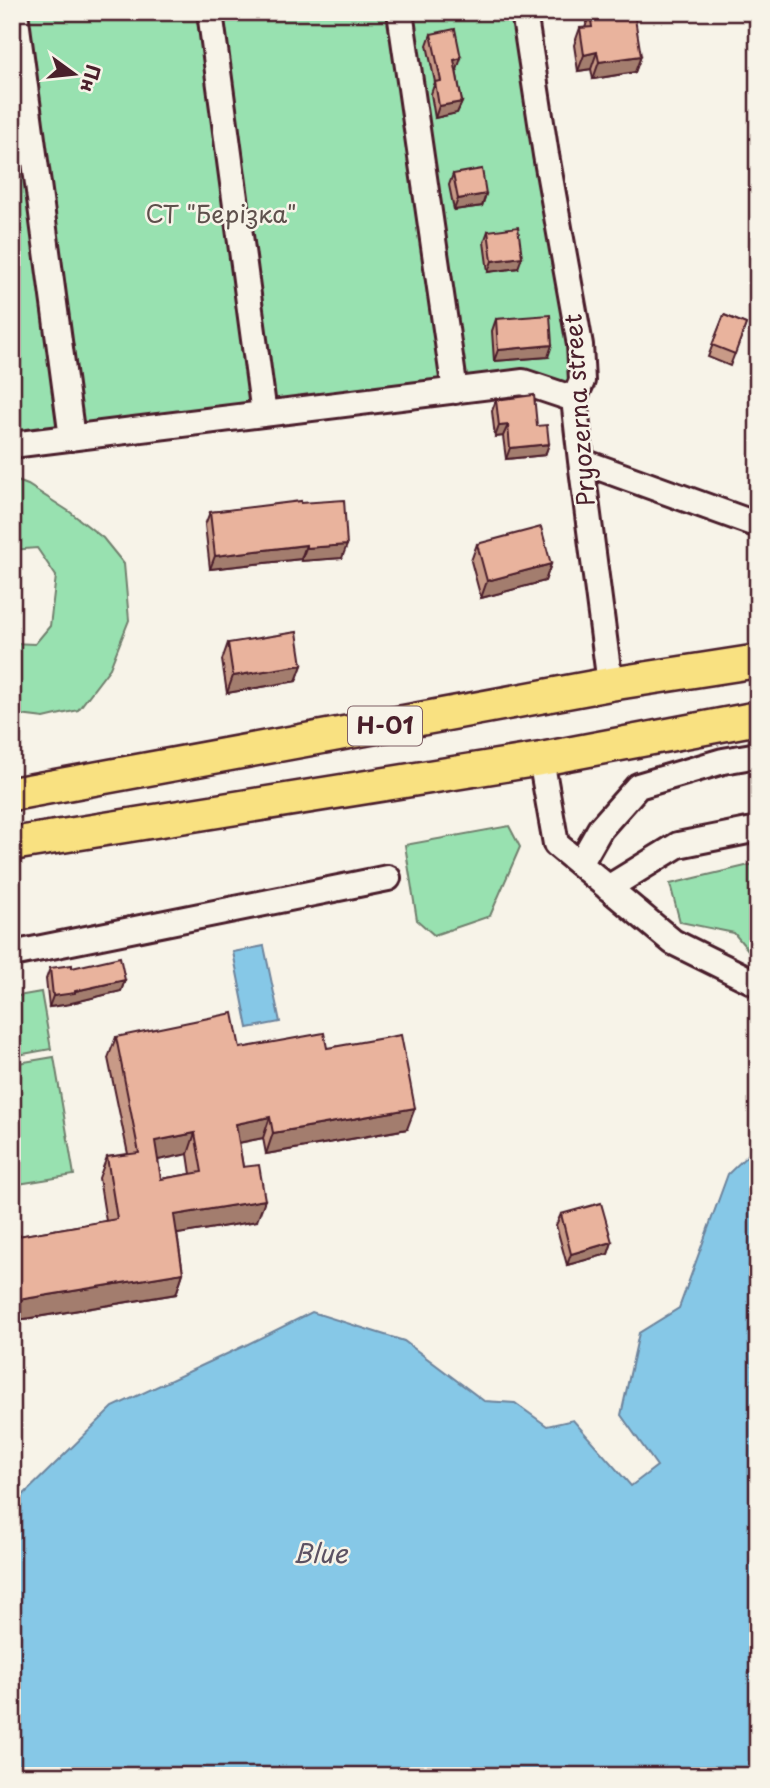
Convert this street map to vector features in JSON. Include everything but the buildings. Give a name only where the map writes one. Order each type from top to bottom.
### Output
[{"type":"main road","name":"Н-01","points":[[12,794],[610,684],[758,661]]},
{"type":"main road","name":"Н-01","points":[[12,844],[541,759],[758,718]]},
{"type":"street","points":[[15,12],[72,438]]},
{"type":"street","points":[[210,12],[264,414]]},
{"type":"street","points":[[400,12],[455,391]]},
{"type":"street","name":"Pryozerna street","points":[[524,12],[580,345],[582,381],[574,399],[610,684]]},
{"type":"street","points":[[12,445],[523,382],[574,399]]},
{"type":"street","points":[[581,461],[758,525]]},
{"type":"street","points":[[580,864],[600,830],[638,786],[723,761],[758,755]]},
{"type":"street","points":[[541,759],[556,844],[673,942],[758,984]]},
{"type":"street","points":[[608,888],[678,845],[758,829]]},
{"type":"street","points":[[12,954],[388,878]]},
{"type":"green space","name":"СТ \"Берізка\"","points":[[12,12],[524,12],[580,345],[574,399],[523,382],[12,445]]},
{"type":"green space","points":[[12,479],[28,485],[70,512],[103,538],[124,564],[129,620],[110,668],[78,710],[44,718],[12,714],[12,643],[35,644],[50,626],[56,576],[37,548],[12,550]]},
{"type":"green space","points":[[509,826],[520,847],[490,916],[434,935],[417,920],[405,845]]},
{"type":"green space","points":[[758,863],[758,962],[734,933],[680,922],[670,884]]},
{"type":"green space","points":[[41,992],[51,1049],[12,1056],[12,997]]},
{"type":"green space","points":[[54,1057],[74,1175],[12,1185],[12,1064]]},
{"type":"water","points":[[264,946],[280,1022],[248,1028],[233,952]]},
{"type":"water","name":"Blue","points":[[758,1145],[758,1776],[12,1776],[12,1506],[113,1407],[312,1312],[404,1341],[484,1401],[515,1403],[547,1426],[573,1420],[631,1486],[657,1466],[621,1415],[639,1333],[679,1308],[728,1174]]}]
